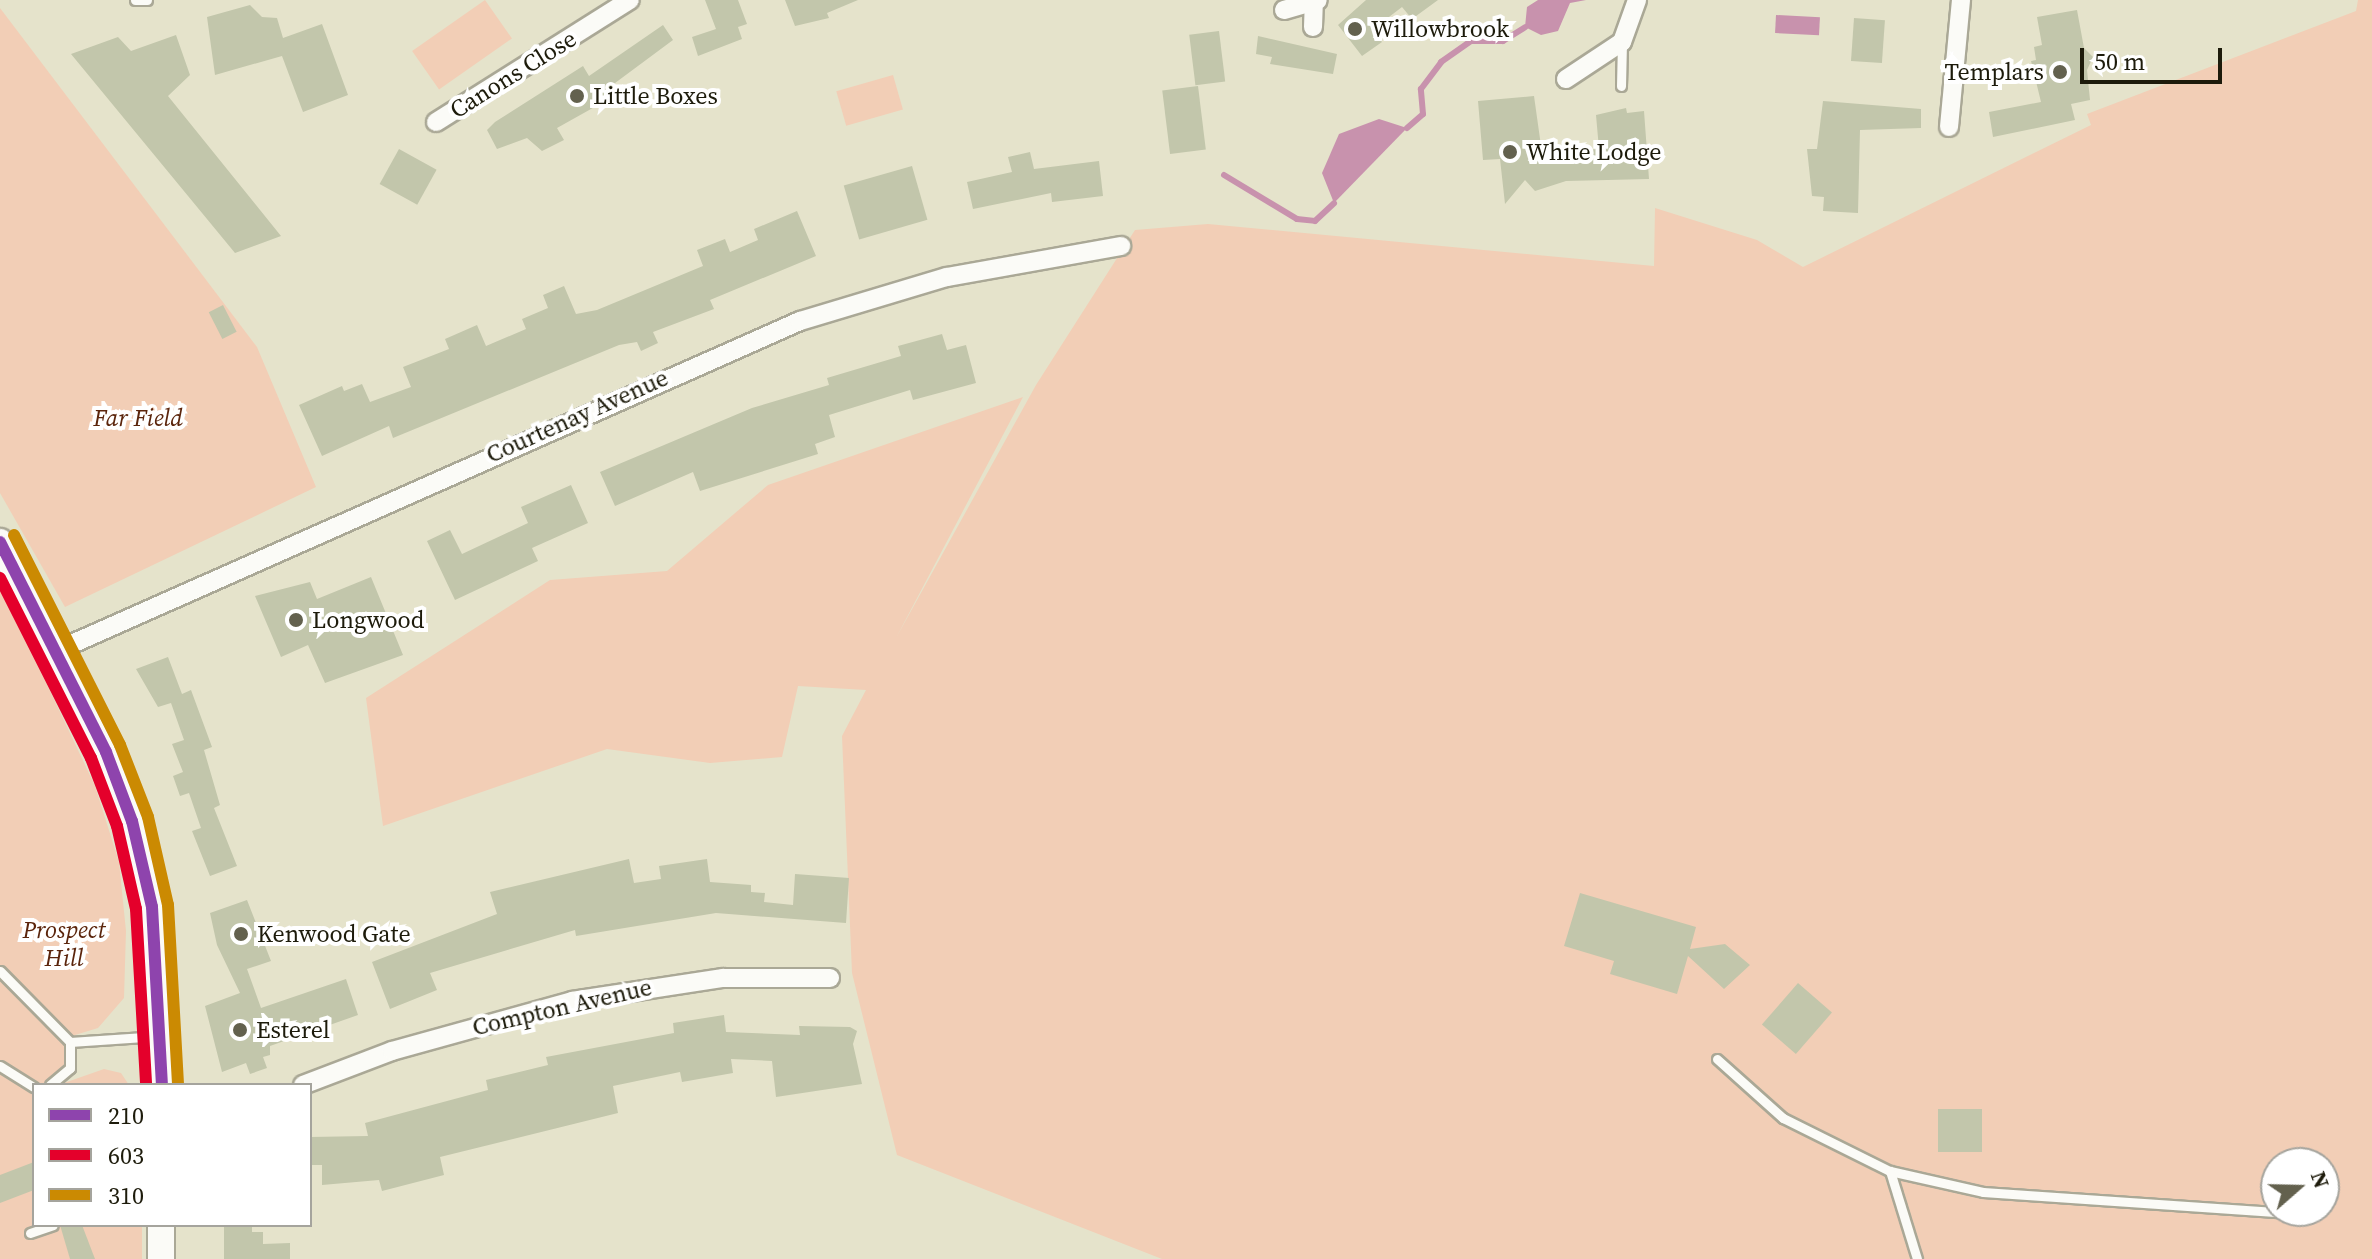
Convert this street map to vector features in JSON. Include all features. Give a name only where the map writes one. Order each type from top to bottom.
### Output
[{"type":"main road","points":[[0,542],[56,651],[132,821],[152,907],[162,1083]]},
{"type":"main road","points":[[161,1227],[161,1259]]},
{"type":"street","name":"Canons Close","points":[[436,122],[630,0]]},
{"type":"street","points":[[1566,79],[1622,42],[1637,0]]},
{"type":"street","points":[[1949,127],[1961,0]]},
{"type":"street","points":[[1284,10],[1316,1],[1313,27]]},
{"type":"street","name":"Courtenay Avenue","points":[[56,651],[800,321],[947,277],[1121,246]]},
{"type":"street","name":"Compton Avenue","points":[[308,1083],[392,1051],[572,1001],[723,978],[830,978]]},
{"type":"lane","points":[[135,0],[147,0]]},
{"type":"lane","points":[[1621,86],[1622,42]]},
{"type":"lane","points":[[0,971],[70,1042],[70,1068],[52,1083]]},
{"type":"lane","points":[[70,1042],[160,1036]]},
{"type":"lane","points":[[1717,1059],[1783,1118],[1890,1171],[1983,1192],[2260,1211]]},
{"type":"lane","points":[[0,1066],[32,1086]]},
{"type":"lane","points":[[1890,1171],[1917,1259]]},
{"type":"lane","points":[[30,1233],[47,1227]]},
{"type":"green space","points":[[485,0],[512,39],[439,90],[412,51]]},
{"type":"green space","points":[[2358,0],[2372,0],[2372,1259],[1162,1259],[897,1155],[852,973],[842,736],[866,690],[798,686],[782,757],[710,763],[607,749],[383,826],[366,698],[550,580],[667,571],[768,485],[1023,397],[896,638],[1036,385],[1135,230],[1208,224],[1654,266],[1655,208],[1757,240],[1803,267],[2091,125],[2087,114],[2356,11]]},
{"type":"green space","name":"Far Field","points":[[0,8],[257,347],[316,487],[65,607],[0,493]]},
{"type":"green space","points":[[893,75],[903,110],[846,126],[836,91]]},
{"type":"green space","name":"Prospect Hill","points":[[0,585],[95,786],[119,862],[126,931],[124,998],[98,1028],[75,1035],[70,1060],[56,1076],[64,1083],[32,1083],[32,1227],[142,1227],[142,1259],[0,1259]]},
{"type":"green space","name":"Prospect Hill","points":[[104,1069],[121,1073],[128,1083],[64,1083]]},
{"type":"shaded area","points":[[1538,0],[1586,0],[1570,3],[1558,31],[1541,35],[1525,27],[1527,7]]},
{"type":"shaded area","points":[[1776,15],[1820,17],[1819,35],[1775,33]]},
{"type":"shaded area","points":[[1379,119],[1407,128],[1334,203],[1322,173],[1339,134]]},
{"type":"building","points":[[705,0],[738,0],[747,24],[738,27],[742,39],[698,56],[692,37],[716,29]]},
{"type":"building","points":[[785,0],[858,0],[827,13],[829,18],[795,26]]},
{"type":"building","name":"Willowbrook","points":[[1366,0],[1438,0],[1412,19],[1402,7],[1372,30],[1382,42],[1362,56],[1338,25]]},
{"type":"building","points":[[250,5],[262,17],[277,18],[283,38],[322,24],[348,95],[303,112],[282,56],[215,75],[207,17]]},
{"type":"building","name":"Templars","points":[[2077,10],[2084,48],[2093,57],[2087,70],[2090,100],[2071,104],[2075,120],[1993,137],[1989,112],[2041,102],[2031,61],[2036,60],[2034,47],[2042,45],[2037,17]]},
{"type":"building","points":[[1854,18],[1885,20],[1882,63],[1851,61]]},
{"type":"building","points":[[663,25],[673,40],[611,86],[616,95],[557,128],[564,140],[542,151],[527,138],[497,149],[487,130],[495,122],[583,66],[589,76]]},
{"type":"building","points":[[1219,31],[1225,82],[1195,85],[1189,35]]},
{"type":"building","points":[[176,35],[190,75],[168,96],[281,236],[235,253],[71,54],[118,37],[131,51]]},
{"type":"building","points":[[1258,36],[1337,54],[1333,74],[1270,64],[1272,57],[1256,54]]},
{"type":"building","points":[[1198,86],[1206,150],[1170,154],[1162,90]]},
{"type":"building","points":[[1534,96],[1542,153],[1599,149],[1596,115],[1626,108],[1627,113],[1644,111],[1649,179],[1566,181],[1535,191],[1525,180],[1505,204],[1500,159],[1483,160],[1478,101]]},
{"type":"building","points":[[1823,101],[1921,109],[1921,128],[1860,130],[1858,213],[1823,211],[1824,197],[1812,196],[1807,149],[1817,149]]},
{"type":"building","points":[[399,149],[437,170],[417,205],[380,184]]},
{"type":"building","points":[[1030,152],[1034,169],[1099,161],[1103,196],[1052,202],[1051,193],[973,209],[967,182],[1012,172],[1008,157]]},
{"type":"building","points":[[912,166],[927,220],[859,239],[844,186]]},
{"type":"building","points":[[797,211],[816,256],[710,300],[714,309],[653,332],[658,343],[641,351],[637,342],[619,345],[393,438],[389,426],[322,456],[299,405],[342,386],[344,391],[362,384],[370,402],[411,387],[403,367],[449,349],[445,339],[477,325],[486,346],[526,329],[522,319],[548,308],[543,295],[564,286],[576,314],[597,310],[703,266],[697,250],[725,239],[730,252],[758,240],[754,229]]},
{"type":"building","points":[[223,305],[237,332],[222,339],[209,312]]},
{"type":"building","points":[[942,334],[947,350],[966,345],[976,383],[913,400],[910,390],[829,415],[835,437],[815,444],[818,454],[700,491],[693,472],[615,506],[600,472],[752,408],[829,385],[827,378],[901,356],[898,346]]},
{"type":"building","points":[[571,485],[588,523],[532,548],[538,561],[455,600],[427,541],[450,530],[462,554],[528,523],[521,507]]},
{"type":"building","points":[[371,577],[403,655],[325,683],[308,645],[281,657],[255,596],[310,582],[317,599]]},
{"type":"building","points":[[168,657],[182,694],[191,690],[212,747],[204,750],[220,805],[214,808],[237,866],[210,876],[192,831],[201,828],[189,793],[180,796],[173,776],[183,772],[172,744],[184,740],[171,703],[158,707],[136,669]]},
{"type":"building","points":[[629,859],[634,883],[661,879],[659,866],[707,859],[710,882],[751,885],[751,892],[765,893],[764,902],[793,905],[795,874],[849,878],[846,923],[716,913],[576,936],[575,930],[430,973],[437,990],[390,1009],[372,962],[497,914],[490,892]]},
{"type":"building","points":[[1580,893],[1696,927],[1690,949],[1725,944],[1750,965],[1724,989],[1688,956],[1677,994],[1610,974],[1614,961],[1564,946]]},
{"type":"building","points":[[247,900],[271,961],[247,969],[261,1008],[346,979],[358,1015],[270,1046],[270,1055],[263,1057],[267,1068],[250,1074],[246,1063],[222,1072],[205,1006],[240,993],[217,945],[210,913]]},
{"type":"building","points":[[1798,983],[1832,1013],[1796,1054],[1762,1025]]},
{"type":"building","points":[[724,1015],[726,1032],[800,1035],[799,1026],[850,1027],[857,1031],[853,1044],[862,1084],[776,1097],[772,1061],[731,1059],[733,1073],[682,1082],[680,1072],[613,1086],[618,1113],[440,1157],[444,1175],[382,1191],[379,1180],[322,1185],[322,1165],[312,1165],[312,1137],[368,1136],[365,1123],[488,1090],[486,1080],[548,1065],[546,1057],[674,1033],[673,1023]]},
{"type":"building","points":[[1938,1109],[1982,1109],[1982,1152],[1938,1152]]},
{"type":"building","points":[[32,1163],[32,1191],[0,1203],[0,1175]]},
{"type":"building","points":[[61,1227],[83,1227],[95,1259],[70,1259]]},
{"type":"building","points":[[224,1227],[252,1227],[252,1232],[263,1232],[263,1244],[290,1243],[290,1259],[224,1259]]},
{"type":"waterway","points":[[1407,128],[1423,114],[1421,89],[1441,62],[1471,41],[1503,41],[1525,27]]},
{"type":"waterway","points":[[1224,175],[1297,219],[1315,221],[1334,203]]},
{"type":"transit line","name":"310","points":[[14,535],[120,745],[148,817],[168,905],[178,1083]]},
{"type":"transit line","name":"210","points":[[0,542],[106,752],[132,821],[152,907],[162,1083]]},
{"type":"transit line","name":"603","points":[[0,578],[91,758],[117,826],[136,909],[146,1083]]},
{"type":"place","name":"Willowbrook","points":[[1355,29]]},
{"type":"place","name":"Templars","points":[[2060,72]]},
{"type":"place","name":"Little Boxes","points":[[577,96]]},
{"type":"place","name":"White Lodge","points":[[1510,152]]},
{"type":"place","name":"Longwood","points":[[296,620]]},
{"type":"place","name":"Kenwood Gate","points":[[241,934]]},
{"type":"place","name":"Esterel","points":[[240,1030]]}]
